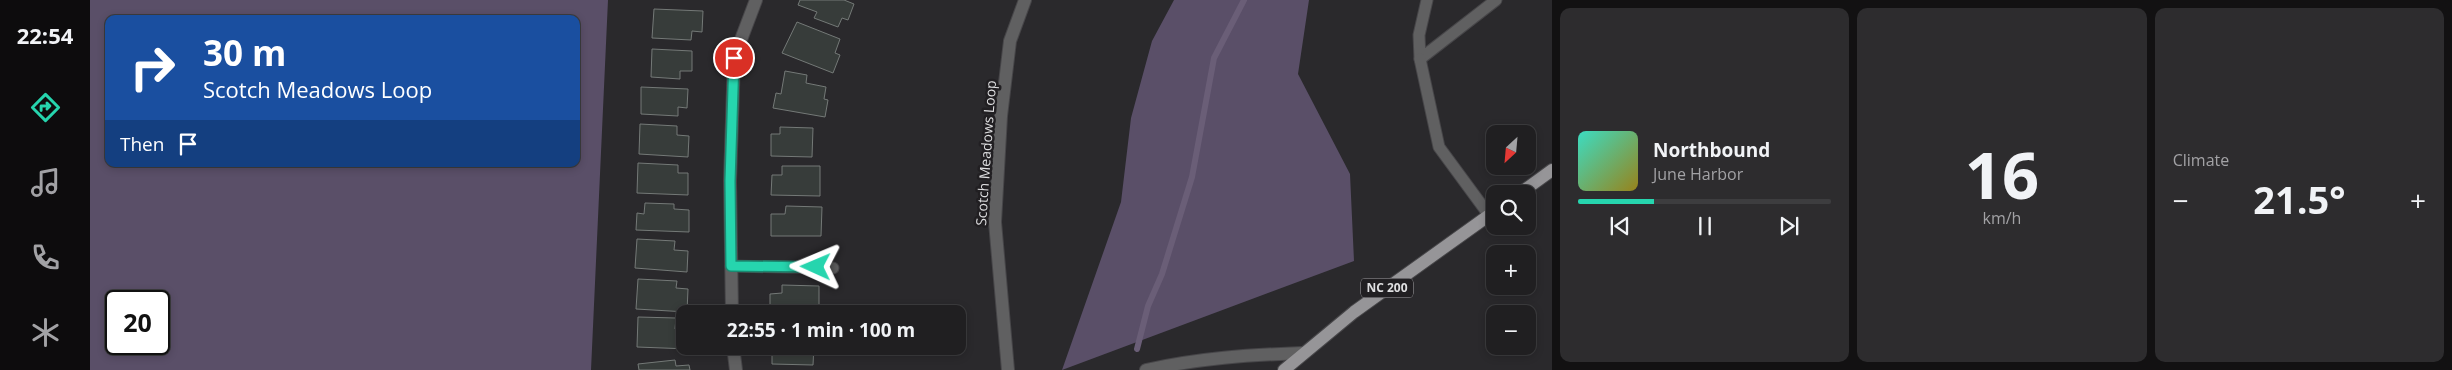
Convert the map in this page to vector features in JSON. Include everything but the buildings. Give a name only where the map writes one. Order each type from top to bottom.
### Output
[{"type":"main road","points":[[1531,185],[1552,170]]},
{"type":"main road","name":"NC 200","points":[[1284,370],[1354,312],[1486,217]]},
{"type":"street","points":[[732,305],[730,181],[734,58],[756,0]]},
{"type":"street","name":"Scotch Meadows Loop","points":[[1008,370],[995,222],[1001,116],[1010,41],[1025,0]]},
{"type":"street","points":[[1146,370],[1187,361],[1225,356],[1303,353]]},
{"type":"street","points":[[734,355],[736,370]]},
{"type":"lane","points":[[1427,0],[1419,35],[1420,59],[1439,146],[1486,205]]},
{"type":"lane","points":[[1420,59],[1496,0]]},
{"type":"lane","points":[[731,266],[833,268]]},
{"type":"shaded area","points":[[90,0],[608,0],[591,370],[90,370]]},
{"type":"shaded area","points":[[1174,0],[1309,0],[1298,74],[1350,174],[1354,261],[1062,370],[1121,202],[1131,118],[1152,41]]},
{"type":"waterway","points":[[1137,349],[1148,306],[1162,274],[1192,177],[1214,58],[1244,0]]},
{"type":"route","points":[[734,58],[730,181],[731,266],[816,267]]}]
